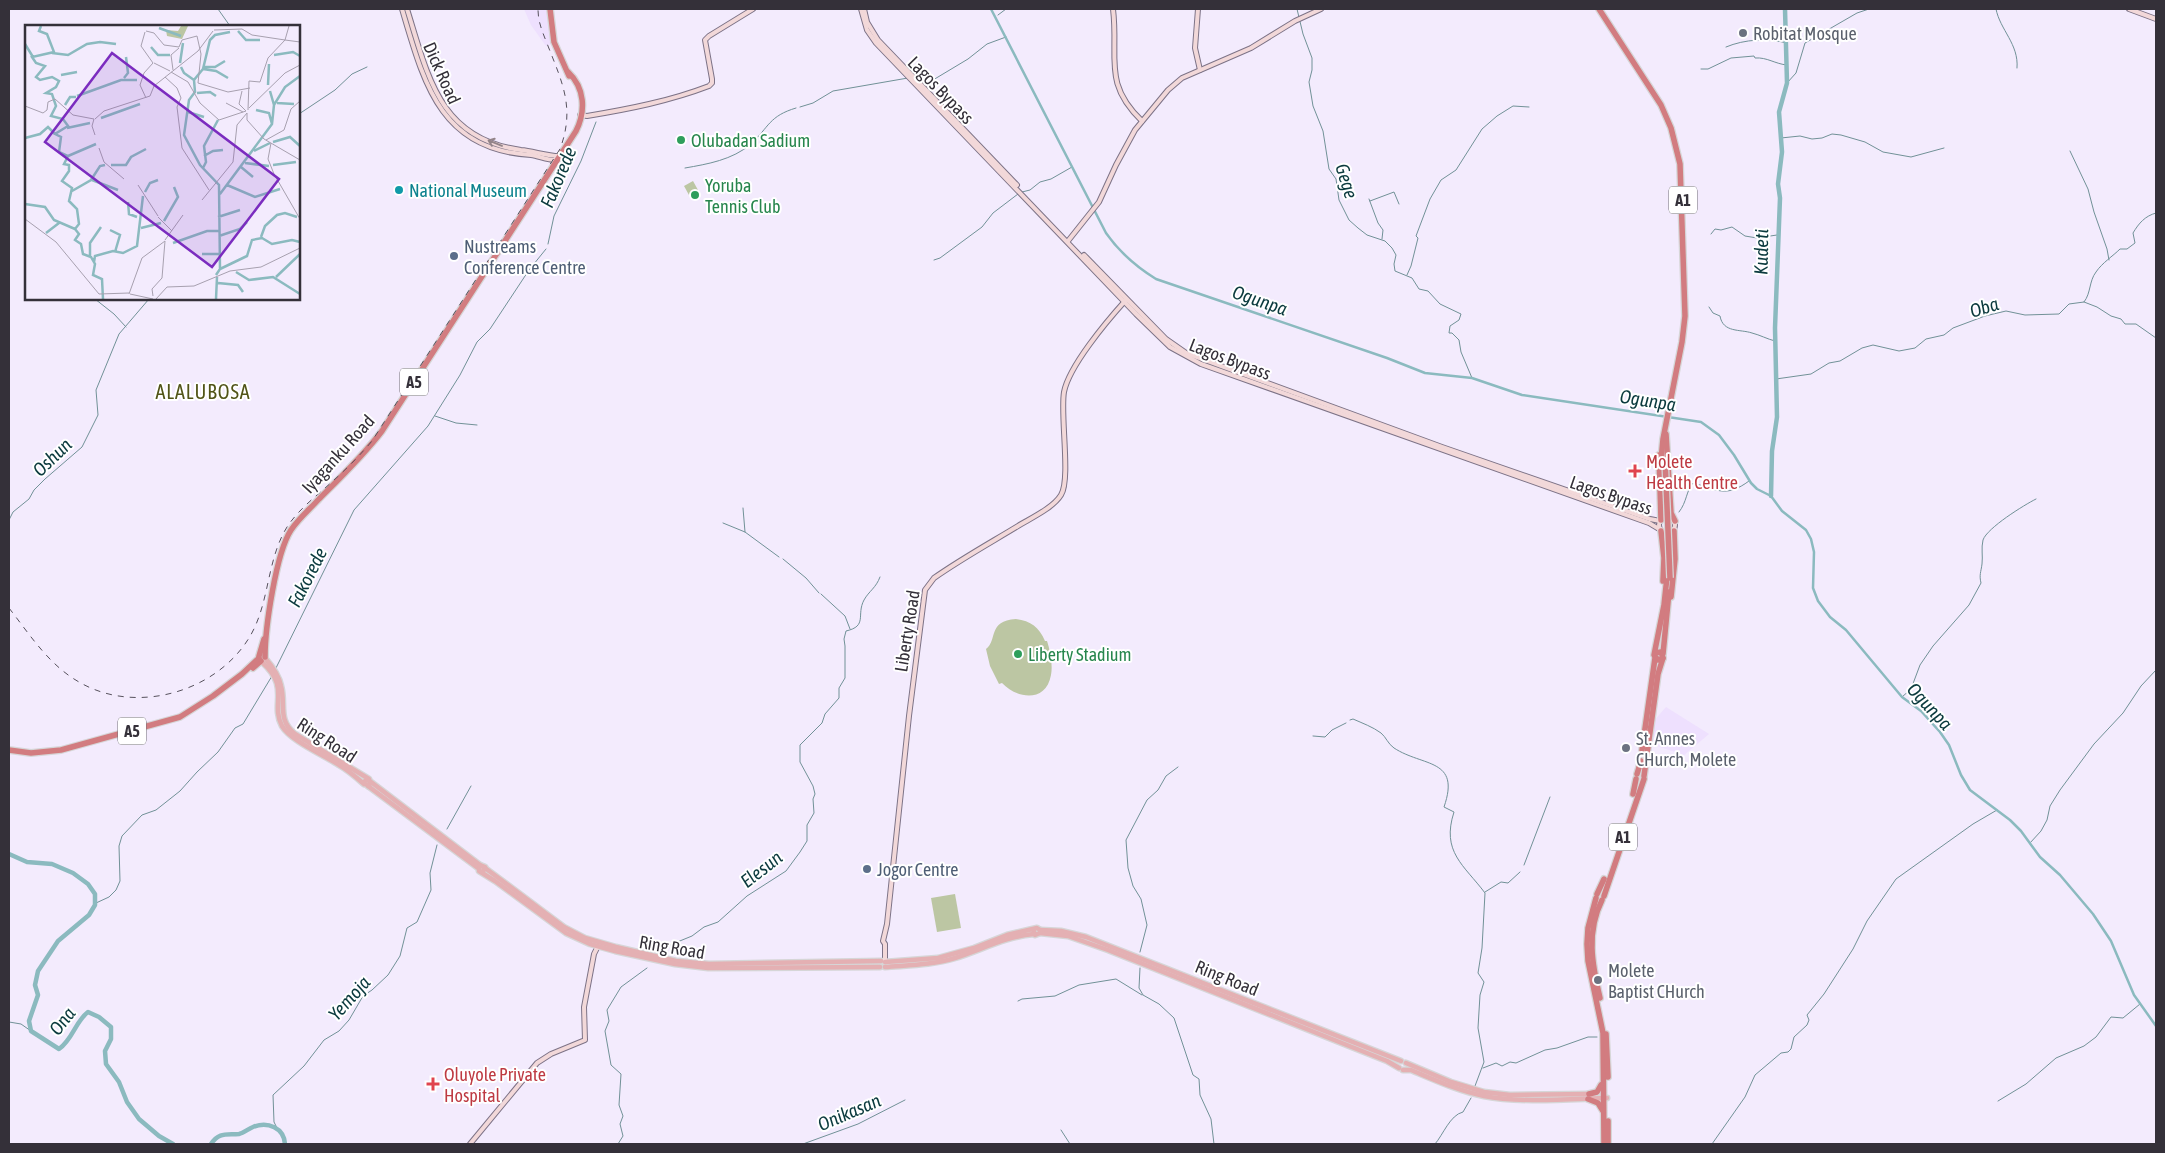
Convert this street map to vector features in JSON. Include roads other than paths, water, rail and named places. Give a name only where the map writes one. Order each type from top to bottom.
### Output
[{"type":"highway","name":"Iyaganku Road","points":[[262,659],[280,557],[291,530],[307,511],[357,462],[382,431],[528,208],[573,134],[581,115],[579,97],[573,80],[554,42],[550,9]]},
{"type":"highway","name":"A1","points":[[1600,9],[1659,97],[1674,127],[1681,158],[1687,317],[1683,349],[1665,434],[1663,460],[1669,578],[1663,656],[1658,674],[1640,777],[1588,928],[1587,953],[1602,1029],[1608,1144]]},
{"type":"highway","points":[[1661,521],[1659,453],[1665,434]]},
{"type":"highway","points":[[1665,434],[1671,513],[1675,521]]},
{"type":"highway","points":[[1660,530],[1667,604]]},
{"type":"highway","points":[[1667,604],[1674,582],[1674,530]]},
{"type":"highway","name":"A1","points":[[1640,777],[1655,655],[1667,604]]},
{"type":"highway","points":[[1655,655],[1660,651],[1663,656]]},
{"type":"highway","name":"A5","points":[[9,750],[31,753],[58,751],[164,722],[193,711],[262,659]]},
{"type":"highway","name":"A1","points":[[1600,897],[1591,943],[1592,960],[1607,1037],[1604,1144]]},
{"type":"highway","points":[[1604,1073],[1600,1090],[1589,1096],[1598,1103],[1604,1113]]},
{"type":"main road","name":"Dick Road","points":[[402,9],[430,89],[451,123],[472,139],[491,148],[507,153],[558,158]]},
{"type":"main road","name":"Dick Road","points":[[407,9],[422,56],[438,96],[455,120],[478,136],[500,145],[558,158]]},
{"type":"main road","points":[[581,115],[649,105],[709,86],[712,83],[705,44],[706,39],[753,9]]},
{"type":"main road","name":"Lagos Bypass","points":[[862,9],[867,30],[876,43],[1069,240],[1170,347],[1192,361],[1649,523],[1660,530]]},
{"type":"main road","points":[[1113,9],[1116,85],[1124,102],[1142,121]]},
{"type":"main road","points":[[1198,9],[1195,48],[1200,70]]},
{"type":"main road","points":[[1069,240],[1095,208],[1130,138],[1172,85],[1182,78],[1251,48],[1295,21],[1321,9]]},
{"type":"main road","points":[[2129,9],[2156,19]]},
{"type":"main road","name":"Lagos Bypass","points":[[1126,301],[1172,344],[1201,360],[1650,519],[1661,521],[1669,518],[1675,521]]},
{"type":"main road","name":"Liberty Road","points":[[883,961],[884,931],[887,924],[909,716],[925,590],[934,578],[1027,520],[1061,496],[1064,488],[1065,472],[1065,390],[1093,339],[1126,301]]},
{"type":"main road","points":[[1661,521],[1660,530],[1674,530],[1677,525],[1675,521]]},
{"type":"main road","name":"Ring Road","points":[[262,659],[276,680],[279,691],[280,721],[286,732],[367,783],[479,867],[479,871],[484,870],[564,927],[591,940],[616,947],[676,960],[709,964],[883,961]]},
{"type":"main road","name":"Ring Road","points":[[484,870],[562,931],[590,944],[674,964],[708,968],[883,961],[922,965],[976,951],[1008,938],[1034,932],[1037,928],[1040,931],[1068,936],[1092,944],[1387,1061],[1401,1069],[1412,1070],[1464,1091],[1485,1096],[1514,1099],[1589,1096]]},
{"type":"main road","name":"Ring Road","points":[[1040,931],[1069,932],[1090,939],[1451,1082],[1484,1092],[1510,1095],[1605,1096]]},
{"type":"main road","points":[[590,944],[594,954]]},
{"type":"main road","points":[[470,1144],[537,1064],[551,1054],[585,1040],[584,1007],[594,954],[598,946]]},
{"type":"main road","points":[[1401,1069],[1406,1067],[1404,1062]]},
{"type":"waterway","name":"ALALUBOSA","points":[[218,9],[229,25]]},
{"type":"waterway","name":"Ogunpa","points":[[991,9],[1106,233],[1128,259],[1156,279],[1387,358],[1425,373],[1472,378],[1522,395],[1701,422],[1719,435],[1751,483],[1757,489],[1771,496],[1782,511],[1806,530],[1811,539],[1814,552],[1813,588],[1818,601],[1830,617],[1846,630],[1902,697],[1921,711],[1940,732],[1949,745],[1961,775],[1970,790],[2010,820],[2021,831],[2040,857],[2060,875],[2093,914],[2111,941],[2134,995],[2156,1026]]},
{"type":"waterway","points":[[998,15],[1006,9]]},
{"type":"waterway","name":"Gege","points":[[1297,9],[1303,34],[1312,58],[1309,82],[1313,106],[1323,131],[1329,169],[1336,179],[1339,200],[1349,220],[1367,235],[1385,241],[1392,248],[1396,255],[1395,271],[1412,278],[1419,289],[1428,291],[1440,304],[1461,314],[1459,320],[1450,326],[1449,333],[1452,333],[1459,340],[1461,352],[1472,378]]},
{"type":"waterway","name":"Kudeti","points":[[1771,496],[1772,451],[1777,417],[1775,328],[1780,198],[1778,184],[1782,152],[1779,112],[1787,83],[1785,9]]},
{"type":"waterway","points":[[1787,83],[1796,73],[1805,43],[1857,13],[1869,9]]},
{"type":"waterway","points":[[1996,9],[2015,52],[2017,68]]},
{"type":"waterway","points":[[918,74],[933,80],[968,59],[987,44],[1006,37]]},
{"type":"waterway","points":[[1726,47],[1756,40],[1772,40],[1787,43]]},
{"type":"waterway","points":[[1701,69],[1708,69],[1731,58],[1754,56],[1755,58],[1787,65]]},
{"type":"waterway","name":"Oshun","points":[[300,113],[335,90],[352,74],[367,67]]},
{"type":"waterway","points":[[800,107],[813,103],[833,91],[908,78]]},
{"type":"waterway","points":[[1407,275],[1418,238],[1416,236],[1430,199],[1441,180],[1456,170],[1482,129],[1497,116],[1513,106],[1529,107]]},
{"type":"waterway","points":[[685,168],[711,163],[736,154],[751,144],[775,118],[796,108]]},
{"type":"waterway","name":"Fakorede","points":[[548,244],[554,216],[581,161],[596,122]]},
{"type":"waterway","points":[[1781,138],[1800,136],[1812,139],[1832,134],[1841,135],[1865,142],[1883,152],[1911,157],[1944,148]]},
{"type":"waterway","points":[[2070,151],[2088,189],[2109,260]]},
{"type":"waterway","points":[[1022,192],[1030,190],[1040,182],[1051,179],[1072,167]]},
{"type":"waterway","points":[[1370,201],[1394,192],[1399,204]]},
{"type":"waterway","points":[[934,260],[940,258],[982,227],[993,213],[1018,194]]},
{"type":"waterway","points":[[1369,199],[1378,223],[1383,230],[1382,239]]},
{"type":"waterway","name":"Oba","points":[[1776,379],[1811,374],[1829,363],[1840,361],[1862,348],[1873,345],[1899,351],[1915,348],[1926,339],[1944,335],[1953,328],[1985,316],[2006,311],[2025,315],[2059,314],[2069,304],[2084,302],[2092,279],[2098,269],[2120,249],[2127,249],[2135,243],[2133,233],[2145,218],[2156,213]]},
{"type":"waterway","points":[[1711,234],[1715,229],[1721,230],[1732,227],[1745,236],[1757,238],[1777,235]]},
{"type":"waterway","name":"Fakorede","points":[[276,668],[354,510],[428,426],[460,375],[477,342],[490,329],[529,270],[546,249]]},
{"type":"waterway","points":[[96,300],[114,314],[126,327]]},
{"type":"waterway","name":"Oshun","points":[[9,520],[13,512],[29,499],[34,490],[82,447],[98,415],[96,390],[119,334],[148,300]]},
{"type":"waterway","points":[[2084,302],[2121,319],[2125,324],[2136,324],[2156,338]]},
{"type":"waterway","points":[[1709,307],[1713,313],[1720,316],[1728,328],[1752,333],[1775,341]]},
{"type":"waterway","points":[[435,416],[456,423],[477,425]]},
{"type":"waterway","points":[[1679,512],[1693,483],[1716,490],[1728,491],[1749,481]]},
{"type":"waterway","points":[[1902,697],[1911,689],[1920,665],[1933,646],[1969,605],[1981,583],[1982,543],[1986,535],[2006,517],[2036,499]]},
{"type":"waterway","points":[[743,508],[745,532]]},
{"type":"waterway","points":[[723,523],[745,532],[779,557]]},
{"type":"waterway","points":[[783,559],[806,578],[819,593]]},
{"type":"waterway","name":"Elesun","points":[[665,947],[692,936],[704,927],[718,922],[747,896],[786,871],[807,841],[807,825],[814,813],[813,799],[815,794],[813,786],[800,762],[800,745],[822,723],[825,714],[839,698],[839,688],[845,678],[844,639],[846,631],[853,629],[859,623],[864,600],[877,584],[880,577]]},
{"type":"waterway","points":[[821,594],[845,616],[850,629]]},
{"type":"waterway","points":[[2030,843],[2041,831],[2047,820],[2050,806],[2060,790],[2094,744],[2123,713],[2141,686],[2156,670]]},
{"type":"waterway","name":"Fakorede","points":[[96,903],[109,897],[116,890],[120,881],[119,846],[122,836],[142,815],[156,810],[180,791],[218,752],[235,728],[243,724],[272,676]]},
{"type":"waterway","points":[[1350,720],[1353,719],[1378,731],[1390,745],[1405,754],[1436,766],[1443,772],[1447,780],[1448,791],[1444,807],[1454,812],[1450,838],[1453,848],[1463,866],[1485,893],[1482,948],[1478,973],[1484,982],[1480,995],[1478,1028],[1484,1062],[1475,1086]]},
{"type":"waterway","points":[[1313,736],[1325,737],[1332,730],[1346,723]]},
{"type":"waterway","points":[[1140,952],[1147,925],[1141,899],[1133,886],[1128,868],[1126,840],[1147,800],[1158,790],[1166,776],[1178,767]]},
{"type":"waterway","name":"Yemoja","points":[[447,829],[471,786]]},
{"type":"waterway","points":[[1524,865],[1550,797]]},
{"type":"waterway","points":[[1712,1144],[1745,1097],[1755,1075],[1781,1053],[1788,1052],[1791,1049],[1794,1037],[1807,1025],[1809,1020],[1807,1015],[1824,994],[1853,949],[1867,921],[1896,879],[1973,824],[1997,810]]},
{"type":"waterway","name":"Yemoja","points":[[277,1128],[274,1122],[273,1095],[304,1066],[324,1040],[339,1031],[349,1020],[363,996],[388,975],[400,956],[407,928],[417,922],[431,890],[430,873],[437,845]]},
{"type":"waterway","name":"Ona","points":[[9,854],[27,862],[52,864],[73,873],[88,884],[95,894],[95,905],[89,915],[58,941],[38,971],[35,985],[38,995],[29,1021],[31,1031],[59,1049],[68,1040],[88,1012],[99,1017],[111,1027],[111,1039],[105,1051],[106,1064],[119,1082],[127,1102],[139,1119],[159,1136],[173,1144]]},
{"type":"waterway","points":[[1485,892],[1501,882],[1508,883],[1520,872]]},
{"type":"waterway","name":"Elesun","points":[[618,1144],[623,1136],[620,1124],[623,1116],[619,1105],[621,1074],[611,1065],[605,1031],[609,1021],[607,1010],[621,987],[647,968]]},
{"type":"waterway","points":[[1140,968],[1139,988],[1143,995],[1159,1004],[1174,1018],[1193,1075],[1199,1079],[1200,1095],[1211,1119],[1214,1144]]},
{"type":"waterway","points":[[1018,1001],[1055,996],[1079,985],[1116,979],[1142,995]]},
{"type":"waterway","points":[[1998,1101],[2026,1084],[2056,1058],[2084,1046],[2096,1037],[2111,1017],[2123,1018],[2140,1004]]},
{"type":"waterway","points":[[9,1022],[21,1024],[31,1031]]},
{"type":"waterway","points":[[1483,1068],[1496,1063],[1502,1066],[1510,1062],[1516,1063],[1545,1050],[1557,1048],[1588,1037],[1597,1037]]},
{"type":"waterway","points":[[1435,1144],[1454,1117],[1463,1112],[1471,1098]]},
{"type":"waterway","name":"Onikasan","points":[[803,1144],[858,1124],[905,1100]]},
{"type":"waterway","name":"Ona","points":[[211,1144],[220,1136],[243,1133],[259,1125],[274,1127],[282,1134],[285,1144]]},
{"type":"waterway","points":[[1061,1130],[1070,1144]]},
{"type":"railway","points":[[9,608],[41,649],[58,667],[79,682],[101,692],[124,697],[148,697],[172,693],[195,685],[216,673],[234,657],[249,638],[256,625],[275,554],[287,527],[295,516],[349,466],[372,441],[560,149],[567,121],[567,109],[558,72],[541,28],[538,9]]},
{"type":"place","name":"Robitat Mosque","points":[[1743,33]]},
{"type":"place","name":"Olubadan Sadium","points":[[681,140]]},
{"type":"place","name":"National Museum","points":[[399,190]]},
{"type":"place","name":"Yoruba Tennis Club","points":[[695,195]]},
{"type":"place","name":"Nustreams Conference Centre","points":[[454,256]]},
{"type":"place","name":"Molete Health Centre","points":[[1635,471]]},
{"type":"place","name":"Liberty Stadium","points":[[1018,654]]},
{"type":"place","name":"St. Annes CHurch, Molete","points":[[1626,748]]},
{"type":"place","name":"Jogor Centre","points":[[867,869]]},
{"type":"place","name":"Molete Baptist CHurch","points":[[1598,980]]},
{"type":"place","name":"Oluyole Private Hospital","points":[[433,1084]]},
{"type":"district","name":"ALALUBOSA","points":[[203,391]]}]
